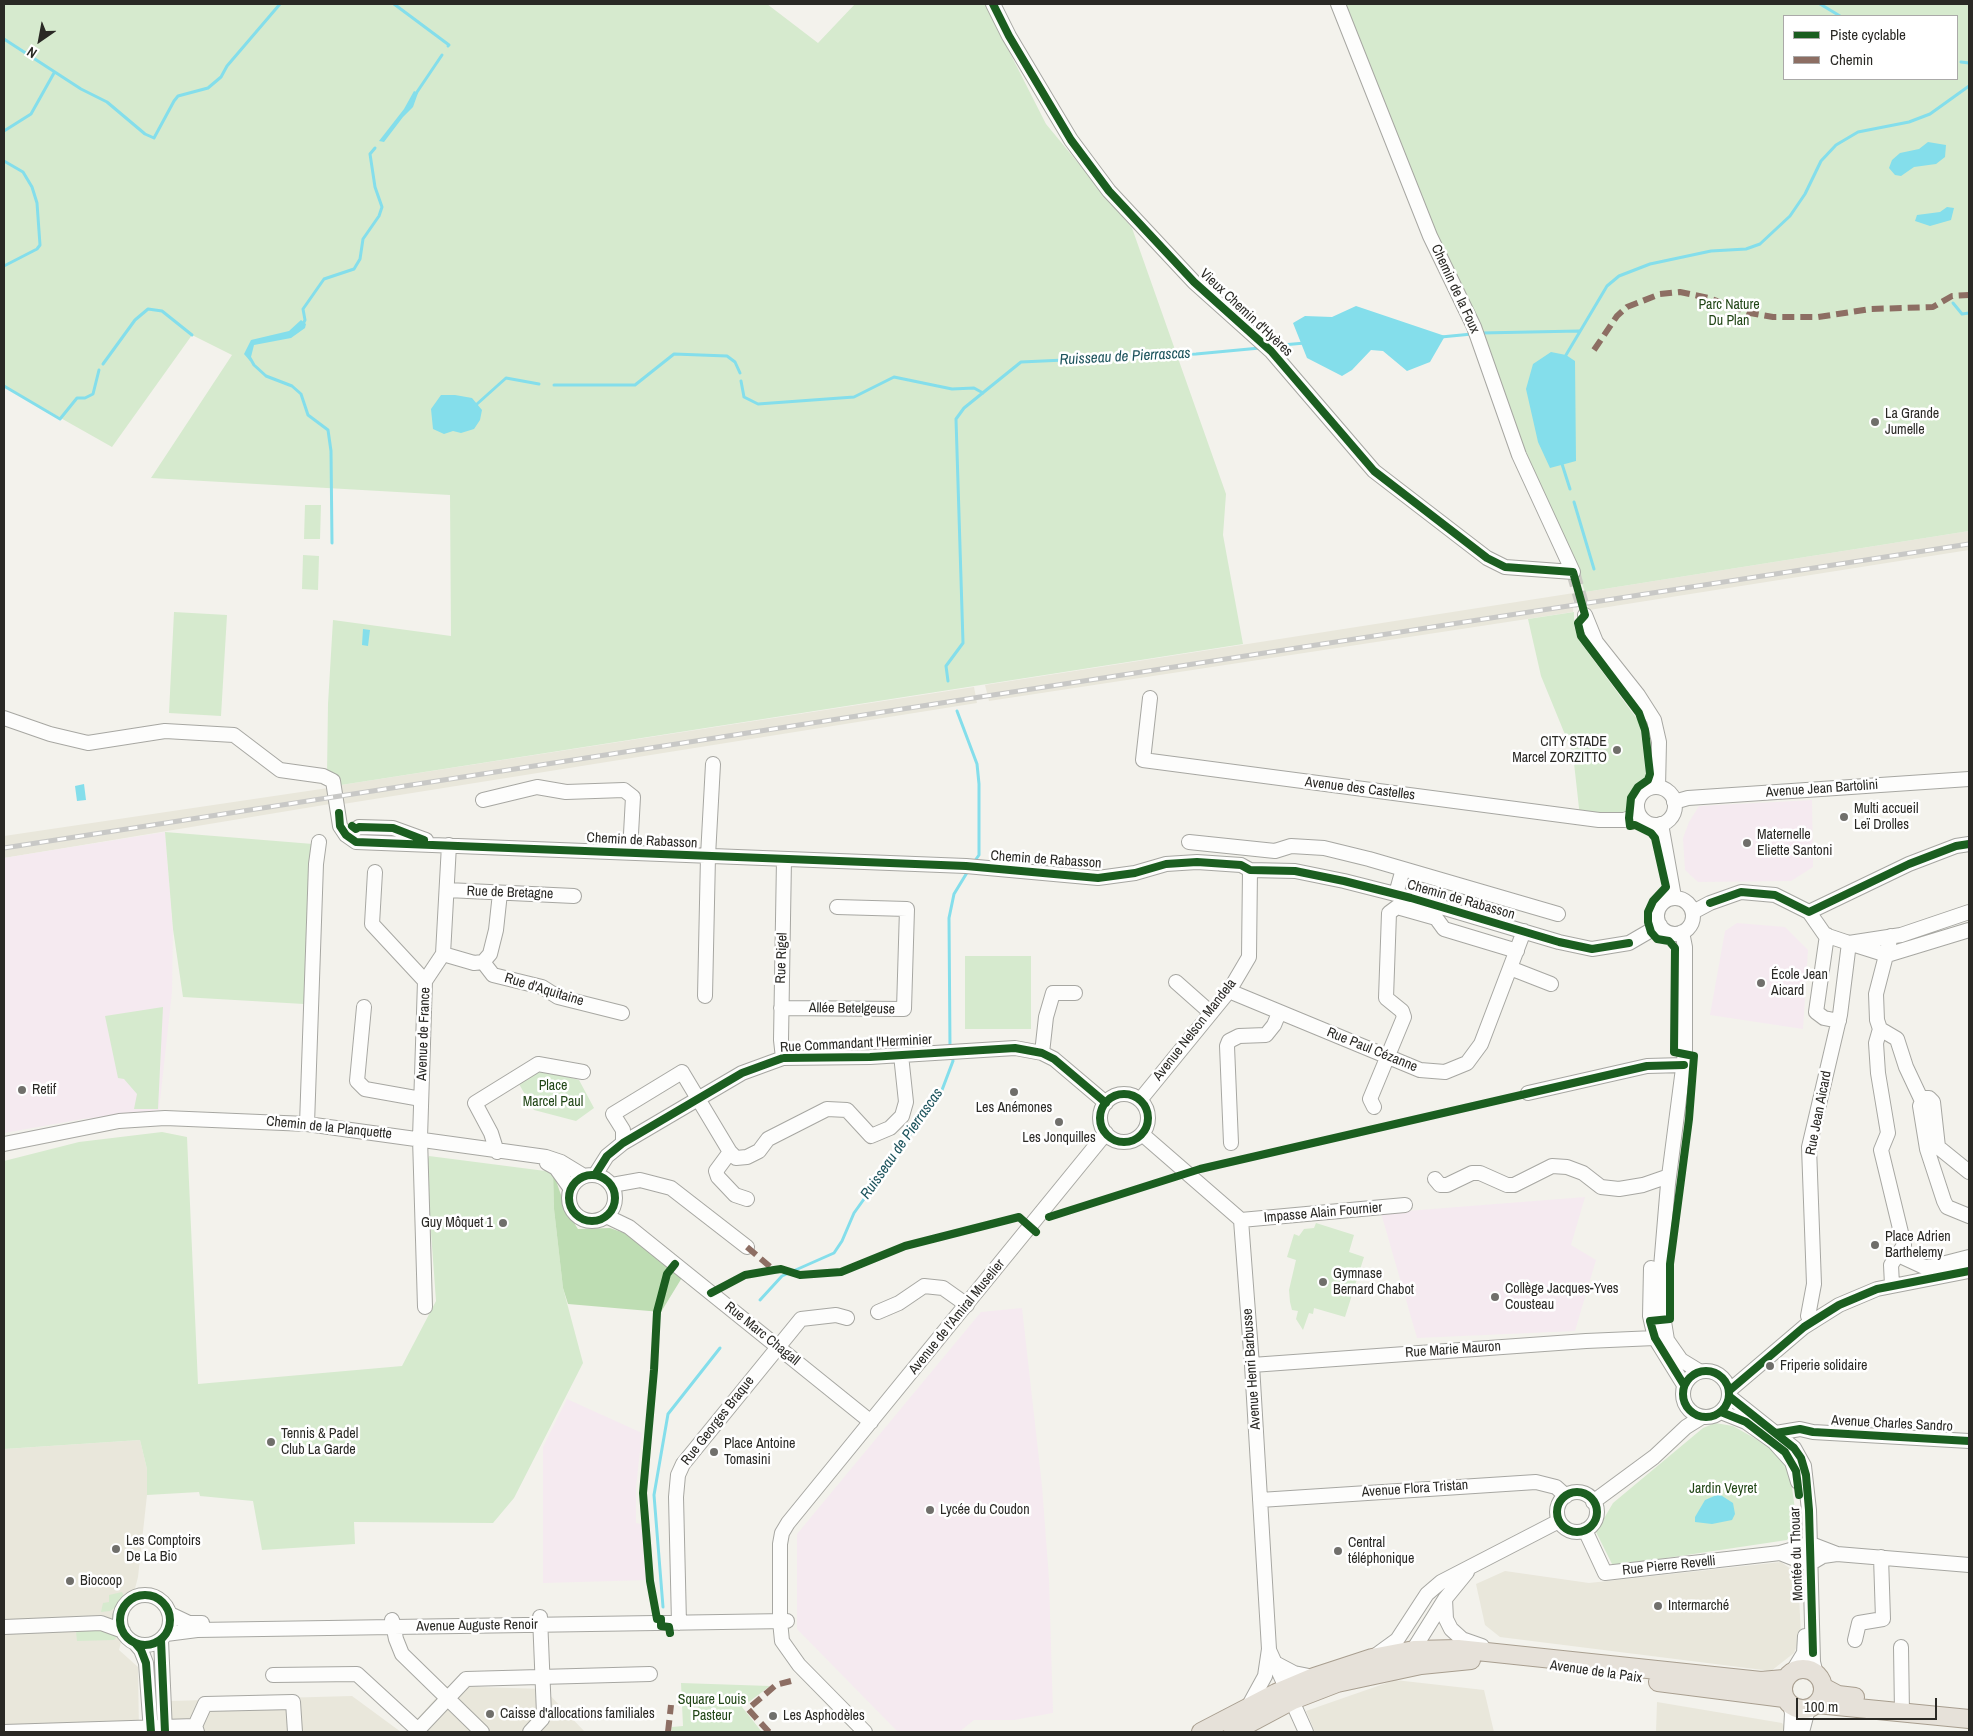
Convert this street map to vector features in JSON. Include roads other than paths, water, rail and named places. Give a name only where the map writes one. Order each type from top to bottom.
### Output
[{"type":"main road","name":"Avenue de la Paix","points":[[1285,1696],[1314,1677],[1372,1658],[1414,1650],[1458,1649],[1761,1682],[1789,1675]]},
{"type":"main road","name":"Avenue de la Paix","points":[[1285,1696],[1357,1677],[1459,1660],[1515,1661],[1787,1702]]},
{"type":"main road","points":[[1969,1711],[1901,1708],[1812,1706],[1799,1709],[1787,1702],[1782,1685],[1789,1675],[1803,1668],[1838,1695],[1901,1708],[1969,1719]]},
{"type":"main road","points":[[1812,1706],[1821,1699],[1819,1680]]},
{"type":"main road","points":[[1201,1732],[1248,1707],[1285,1696]]},
{"type":"main road","points":[[1233,1732],[1285,1696]]},
{"type":"street","name":"Vieux Chemin d'Hyères","points":[[993,4],[1009,36],[1066,132],[1109,191],[1194,282],[1271,352],[1374,471],[1487,558],[1504,567],[1573,572]]},
{"type":"street","name":"Chemin de la Foux","points":[[1338,4],[1430,236],[1474,327],[1519,455],[1573,572]]},
{"type":"street","points":[[1585,617],[1596,642],[1638,695],[1654,720],[1658,742],[1658,787]]},
{"type":"street","name":"Avenue des Castelles","points":[[1150,698],[1143,760],[1599,820],[1624,820],[1639,815]]},
{"type":"street","name":"Chemin de Rabasson","points":[[4,718],[50,734],[88,743],[165,731],[234,735],[280,770],[323,776],[333,781],[339,813],[356,835],[360,826],[393,828],[413,837],[449,845],[963,866],[1098,878],[1135,873],[1166,864],[1197,862],[1241,866],[1250,870],[1295,871],[1396,894],[1592,949],[1629,943],[1660,926]]},
{"type":"street","points":[[705,996],[708,856],[713,764]]},
{"type":"street","name":"Avenue Jean Bartolini","points":[[1674,802],[1688,798],[1969,779]]},
{"type":"street","points":[[483,800],[537,787],[566,792],[624,790],[633,797],[630,852]]},
{"type":"street","points":[[1658,787],[1666,790],[1674,802],[1672,816],[1661,824],[1650,824],[1639,815],[1637,805],[1640,796],[1648,789],[1658,787]]},
{"type":"street","points":[[1661,824],[1674,897]]},
{"type":"street","points":[[307,1124],[316,864],[319,842]]},
{"type":"street","points":[[1189,842],[1275,851],[1291,846],[1324,848],[1558,914]]},
{"type":"street","points":[[1809,912],[1909,864],[1956,846],[1969,844]]},
{"type":"street","points":[[449,845],[444,954],[474,963],[484,962],[490,954],[496,930],[500,893]]},
{"type":"street","name":"Rue Rigel","points":[[783,1058],[781,1008],[784,859]]},
{"type":"street","points":[[1396,894],[1403,869]]},
{"type":"street","name":"Avenue Nelson Mandela","points":[[1140,1100],[1229,991],[1249,957],[1250,870]]},
{"type":"street","points":[[375,872],[372,924],[425,981]]},
{"type":"street","name":"Rue de Bretagne","points":[[447,890],[574,896]]},
{"type":"street","points":[[1693,912],[1710,903],[1741,892],[1774,895],[1809,912],[1827,935],[1887,955],[1969,930]]},
{"type":"street","points":[[1674,897],[1684,900],[1693,912],[1690,926],[1682,932],[1667,932],[1660,926],[1657,916],[1660,906],[1668,899],[1674,897]]},
{"type":"street","name":"Allée Betelgeuse","points":[[781,1008],[904,1009],[907,909],[837,907]]},
{"type":"street","points":[[1374,1107],[1370,1099],[1404,1017],[1402,1011],[1386,998],[1389,913],[1397,907],[1436,918],[1444,929],[1517,951]]},
{"type":"street","points":[[1849,943],[1891,936],[1969,912]]},
{"type":"street","name":"Rue Paul Cézanne","points":[[1229,991],[1420,1070],[1445,1072],[1467,1063],[1481,1044],[1524,931]]},
{"type":"street","points":[[1681,1360],[1671,1347],[1664,1331],[1659,1291],[1669,1180],[1684,1064],[1685,947],[1682,932]]},
{"type":"street","points":[[1827,935],[1824,942],[1816,1012],[1824,1018],[1839,1022]]},
{"type":"street","points":[[1891,936],[1876,994],[1877,1020],[1880,1029],[1876,1043],[1878,1073],[1888,1133],[1881,1150],[1904,1246],[1890,1269],[1892,1285]]},
{"type":"street","name":"Rue Jean Aicard","points":[[1812,1322],[1808,1316],[1814,1284],[1809,1147],[1839,1022],[1849,943]]},
{"type":"street","name":"Avenue de France","points":[[425,1307],[420,1138],[425,981],[444,954]]},
{"type":"street","name":"Rue d'Aquitaine","points":[[484,962],[493,975],[542,987],[558,997],[622,1013]]},
{"type":"street","points":[[1510,968],[1551,984]]},
{"type":"street","points":[[1176,982],[1211,1012]]},
{"type":"street","points":[[1042,1053],[1046,1017],[1053,993],[1075,993]]},
{"type":"street","points":[[364,1007],[357,1081],[365,1089],[421,1099]]},
{"type":"street","points":[[1231,1144],[1227,1046],[1229,1040],[1239,1036],[1266,1035],[1274,1025],[1279,1013]]},
{"type":"street","points":[[1880,1029],[1897,1039],[1906,1066],[1922,1101]]},
{"type":"street","name":"Rue Commandant l'Herminier","points":[[590,1176],[620,1145],[742,1072],[783,1058],[901,1056],[1015,1048],[1042,1053],[1067,1068],[1106,1103]]},
{"type":"street","points":[[746,1247],[671,1188],[640,1180],[610,1184],[590,1176],[571,1188],[569,1202],[575,1214],[580,1218],[594,1221],[610,1212],[615,1196],[610,1184],[623,1130],[613,1114],[682,1072],[730,1152],[736,1158],[747,1157],[759,1151],[768,1139],[827,1109],[848,1110],[871,1136],[890,1128],[902,1116],[906,1102],[901,1056]]},
{"type":"street","points":[[497,1152],[491,1133],[475,1103],[538,1064],[583,1072]]},
{"type":"street","points":[[1528,1093],[1647,1066],[1684,1064]]},
{"type":"street","points":[[1118,1094],[1126,1094],[1140,1100],[1148,1116],[1146,1128],[1142,1134],[1131,1141],[1124,1142],[1111,1138],[1106,1133],[1101,1121],[1101,1115],[1106,1103],[1118,1094]]},
{"type":"street","points":[[1969,1172],[1938,1146],[1933,1102],[1929,1098],[1923,1098],[1920,1106],[1927,1149],[1944,1201],[1948,1207],[1969,1216]]},
{"type":"street","name":"Chemin de la Planquette","points":[[4,1144],[119,1121],[165,1118],[307,1124],[420,1138],[561,1162],[590,1176]]},
{"type":"street","name":"Chemin de la Planquette","points":[[4,1154],[119,1121]]},
{"type":"street","name":"Avenue de l'Amiral Muselier","points":[[784,1617],[781,1538],[788,1523],[808,1502],[1106,1133]]},
{"type":"street","points":[[1142,1134],[1241,1220]]},
{"type":"street","points":[[730,1152],[716,1172],[718,1177],[735,1195],[747,1199]]},
{"type":"street","name":"Chemin de la Planquette","points":[[538,1158],[556,1168],[571,1188]]},
{"type":"street","points":[[1435,1179],[1440,1185],[1447,1185],[1472,1173],[1480,1173],[1507,1186],[1514,1185],[1552,1166],[1567,1166],[1583,1173],[1601,1186],[1620,1189],[1669,1180]]},
{"type":"street","points":[[1669,1180],[1660,1212],[1651,1267],[1650,1316],[1655,1338],[1684,1385]]},
{"type":"street","name":"Impasse Alain Fournier","points":[[1241,1220],[1405,1205]]},
{"type":"street","name":"Rue Marc Chagall","points":[[610,1212],[871,1422]]},
{"type":"street","name":"Avenue Henri Barbusse","points":[[1241,1220],[1252,1365],[1269,1649],[1264,1676],[1248,1707]]},
{"type":"street","points":[[1898,1255],[1924,1267],[1969,1257]]},
{"type":"street","points":[[1593,1502],[1654,1457],[1678,1434],[1702,1417],[1721,1412],[1730,1394],[1755,1367],[1829,1311],[1864,1294],[1892,1285],[1969,1271]]},
{"type":"street","name":"Rue Jean Aicard","points":[[1814,1284],[1829,1311]]},
{"type":"street","points":[[878,1312],[899,1303],[924,1286],[943,1288],[967,1305]]},
{"type":"street","name":"Rue Georges Braque","points":[[679,1618],[676,1497],[678,1475],[683,1464],[801,1319],[836,1315],[847,1318]]},
{"type":"street","points":[[1655,1338],[1663,1340],[1672,1356],[1699,1371],[1718,1373],[1755,1367]]},
{"type":"street","name":"Rue Marie Mauron","points":[[1252,1365],[1576,1341],[1655,1338]]},
{"type":"street","points":[[1678,1434],[1686,1405],[1683,1392],[1684,1385],[1693,1374],[1699,1371]]},
{"type":"street","points":[[1718,1373],[1723,1377],[1730,1394]]},
{"type":"street","name":"Montée du Thouar","points":[[1730,1394],[1775,1438],[1796,1471],[1806,1545]]},
{"type":"street","points":[[1686,1405],[1696,1415],[1702,1417]]},
{"type":"street","name":"Montée du Thouar","points":[[1721,1412],[1746,1422],[1775,1438]]},
{"type":"street","name":"Avenue Charles Sandro","points":[[1775,1438],[1796,1429],[1813,1432],[1969,1441]]},
{"type":"street","points":[[1775,1438],[1782,1446],[1794,1448],[1813,1432]]},
{"type":"street","name":"Montée du Thouar","points":[[1794,1448],[1801,1458],[1806,1475],[1806,1545],[1813,1662],[1819,1680]]},
{"type":"street","name":"Avenue Flora Tristan","points":[[1260,1500],[1536,1482],[1556,1487],[1566,1496]]},
{"type":"street","points":[[1571,1493],[1584,1494],[1593,1502],[1596,1515],[1594,1521],[1585,1530],[1579,1532],[1567,1530],[1559,1521],[1559,1504],[1571,1493]]},
{"type":"street","points":[[1372,1658],[1397,1640],[1427,1594],[1441,1582],[1559,1521]]},
{"type":"street","name":"Rue Pierre Revelli","points":[[1585,1530],[1606,1573],[1780,1553],[1806,1545]]},
{"type":"street","points":[[1806,1545],[1837,1554]]},
{"type":"street","name":"Rue Pierre Revelli","points":[[1780,1553],[1807,1562]]},
{"type":"street","points":[[1807,1562],[1823,1556],[1837,1554],[1969,1566]]},
{"type":"street","points":[[1855,1640],[1859,1623],[1883,1619],[1881,1557]]},
{"type":"street","name":"Montée du Thouar","points":[[1789,1675],[1802,1658],[1806,1642],[1807,1562]]},
{"type":"street","points":[[1357,1677],[1402,1663],[1414,1650],[1445,1599],[1463,1574],[1475,1565]]},
{"type":"street","points":[[101,1623],[122,1610],[131,1599],[146,1594],[163,1602],[170,1614],[170,1624],[164,1637],[158,1730]]},
{"type":"street","points":[[1445,1599],[1448,1625],[1458,1636],[1474,1644],[1512,1654]]},
{"type":"street","points":[[122,1610],[120,1620],[122,1631]]},
{"type":"street","name":"Avenue Auguste Renoir","points":[[170,1614],[179,1620],[197,1624],[408,1624],[784,1617]]},
{"type":"street","points":[[784,1617],[782,1641],[787,1650],[865,1732]]},
{"type":"street","points":[[784,1617],[795,1648],[876,1732]]},
{"type":"street","points":[[530,1732],[544,1714],[540,1621]]},
{"type":"street","points":[[4,1627],[101,1623],[122,1631],[135,1643],[146,1661],[158,1730]]},
{"type":"street","points":[[393,1624],[398,1645],[410,1661],[482,1732]]},
{"type":"street","name":"Avenue Auguste Renoir","points":[[164,1637],[197,1630],[393,1624]]},
{"type":"street","points":[[408,1624],[406,1645],[410,1661]]},
{"type":"street","points":[[135,1643],[148,1645],[164,1637]]},
{"type":"street","points":[[1901,1647],[1901,1708]]},
{"type":"street","name":"Avenue Henri Barbusse","points":[[1269,1649],[1285,1696]]},
{"type":"street","points":[[1275,1663],[1294,1673],[1314,1677]]},
{"type":"street","points":[[273,1675],[356,1674],[417,1731],[466,1679],[650,1674]]},
{"type":"street","points":[[1264,1676],[1285,1696],[1303,1726]]},
{"type":"street","points":[[4,1732],[196,1729],[206,1704],[293,1702],[295,1732]]},
{"type":"street","points":[[1787,1702],[1792,1713],[1791,1732]]},
{"type":"street","points":[[1802,1732],[1812,1706]]},
{"type":"water","points":[[414,91],[418,93],[413,107],[384,142],[379,141],[404,109]]},
{"type":"water","points":[[1928,142],[1946,145],[1945,157],[1936,164],[1914,167],[1901,176],[1895,175],[1889,168],[1892,160],[1900,153],[1919,149]]},
{"type":"water","points":[[1947,207],[1954,208],[1951,220],[1930,226],[1915,221],[1917,215],[1940,212]]},
{"type":"water","points":[[1356,306],[1445,336],[1430,362],[1407,371],[1383,351],[1371,350],[1352,370],[1342,376],[1307,358],[1293,323],[1305,316],[1332,317]]},
{"type":"water","points":[[301,320],[306,324],[305,328],[291,338],[254,345],[250,361],[244,354],[251,340],[289,331]]},
{"type":"water","points":[[1551,352],[1566,355],[1575,361],[1576,461],[1550,468],[1538,442],[1526,389],[1533,364]]},
{"type":"water","points":[[441,395],[472,398],[482,410],[480,420],[474,429],[461,433],[453,431],[444,434],[433,429],[431,409]]},
{"type":"water","points":[[363,629],[370,630],[368,646],[362,645]]},
{"type":"water","points":[[84,784],[86,800],[77,801],[75,786]]},
{"type":"water","points":[[1719,1494],[1733,1503],[1735,1514],[1732,1520],[1712,1524],[1695,1522],[1695,1517],[1705,1500]]},
{"type":"waterway","points":[[4,39],[81,89],[107,102],[145,134],[154,138],[178,96],[208,88],[221,77],[227,66],[280,4]]},
{"type":"waterway","points":[[394,4],[448,46]]},
{"type":"waterway","points":[[1820,4],[1838,15]]},
{"type":"waterway","points":[[415,95],[442,55]]},
{"type":"waterway","points":[[1961,62],[1969,63]]},
{"type":"waterway","points":[[4,131],[31,114],[54,73]]},
{"type":"waterway","points":[[1566,355],[1607,286],[1619,276],[1650,264],[1711,251],[1746,249],[1760,244],[1790,216],[1805,194],[1821,161],[1836,145],[1858,132],[1909,122],[1930,114],[1969,86]]},
{"type":"waterway","points":[[302,326],[305,320],[303,309],[324,279],[354,269],[360,259],[363,239],[379,216],[382,207],[375,187],[370,154],[375,148]]},
{"type":"waterway","points":[[4,161],[23,172],[32,187],[37,203],[40,245],[37,249],[4,266]]},
{"type":"waterway","points":[[1953,303],[1962,314],[1969,313]]},
{"type":"waterway","points":[[103,364],[135,320],[148,309],[162,311],[192,335]]},
{"type":"waterway","name":"Ruisseau de Pierrascas","points":[[1481,333],[1579,331]]},
{"type":"waterway","name":"Ruisseau de Pierrascas","points":[[1441,337],[1472,334]]},
{"type":"waterway","name":"Ruisseau de Pierrascas","points":[[1271,346],[1305,343]]},
{"type":"waterway","name":"Ruisseau de Pierrascas","points":[[948,681],[946,666],[963,643],[956,419],[964,408],[1021,362],[1196,354],[1260,348]]},
{"type":"waterway","points":[[554,385],[635,385],[674,354],[727,356],[735,362],[740,373]]},
{"type":"waterway","points":[[250,358],[254,365],[266,376],[292,386],[301,394],[308,415],[328,430],[331,451],[332,543]]},
{"type":"waterway","points":[[4,386],[60,419],[77,398],[85,398],[93,394],[99,370]]},
{"type":"waterway","points":[[741,381],[744,397],[758,404],[854,397],[894,377],[952,389],[974,388],[983,393]]},
{"type":"waterway","points":[[477,404],[506,378],[539,384]]},
{"type":"waterway","points":[[1562,464],[1570,489]]},
{"type":"waterway","points":[[1574,502],[1594,569]]},
{"type":"waterway","name":"Ruisseau de Pierrascas","points":[[957,711],[977,764],[979,784],[979,855],[974,862]]},
{"type":"waterway","name":"Ruisseau de Pierrascas","points":[[950,1048],[949,918],[954,894],[968,871]]},
{"type":"waterway","name":"Ruisseau de Pierrascas","points":[[760,1300],[782,1276],[834,1253],[842,1241],[854,1213],[942,1090],[953,1061],[952,1056]]},
{"type":"waterway","name":"Ruisseau de Pierrascas","points":[[663,1607],[654,1495],[668,1414],[720,1348]]},
{"type":"tunnel","points":[[1573,572],[1585,615]]},
{"type":"railway","points":[[4,848],[1969,544]]},
{"type":"place","name":"La Grande Jumelle","points":[[1875,422]]},
{"type":"place","name":"CITY STADE Marcel ZORZITTO","points":[[1617,750]]},
{"type":"place","name":"Multi accueil Leï Drolles","points":[[1844,817]]},
{"type":"place","name":"Maternelle Eliette Santoni","points":[[1747,843]]},
{"type":"place","name":"École Jean Aicard","points":[[1761,983]]},
{"type":"place","name":"Retif","points":[[22,1090]]},
{"type":"place","name":"Les Anémones","points":[[1014,1092]]},
{"type":"place","name":"Les Jonquilles","points":[[1059,1122]]},
{"type":"place","name":"Guy Môquet 1","points":[[503,1223]]},
{"type":"place","name":"Place Adrien Barthelemy","points":[[1875,1245]]},
{"type":"place","name":"Gymnase Bernard Chabot","points":[[1323,1282]]},
{"type":"place","name":"Collège Jacques-Yves Cousteau","points":[[1495,1297]]},
{"type":"place","name":"Friperie solidaire","points":[[1770,1366]]},
{"type":"place","name":"Tennis & Padel Club La Garde","points":[[271,1442]]},
{"type":"place","name":"Place Antoine Tomasini","points":[[714,1452]]},
{"type":"place","name":"Lycée du Coudon","points":[[930,1510]]},
{"type":"place","name":"Les Comptoirs De La Bio","points":[[116,1549]]},
{"type":"place","name":"Central téléphonique","points":[[1338,1551]]},
{"type":"place","name":"Biocoop","points":[[70,1581]]},
{"type":"place","name":"Intermarché","points":[[1658,1606]]},
{"type":"place","name":"Caisse d'allocations familiales","points":[[490,1714]]},
{"type":"place","name":"Les Asphodèles","points":[[773,1716]]},
{"type":"park label","name":"Parc Nature Du Plan","points":[[1729,314]]},
{"type":"park label","name":"Place Marcel Paul","points":[[553,1094]]},
{"type":"park label","name":"Jardin Veyret","points":[[1723,1489]]},
{"type":"park label","name":"Square Louis Pasteur","points":[[712,1708]]}]
